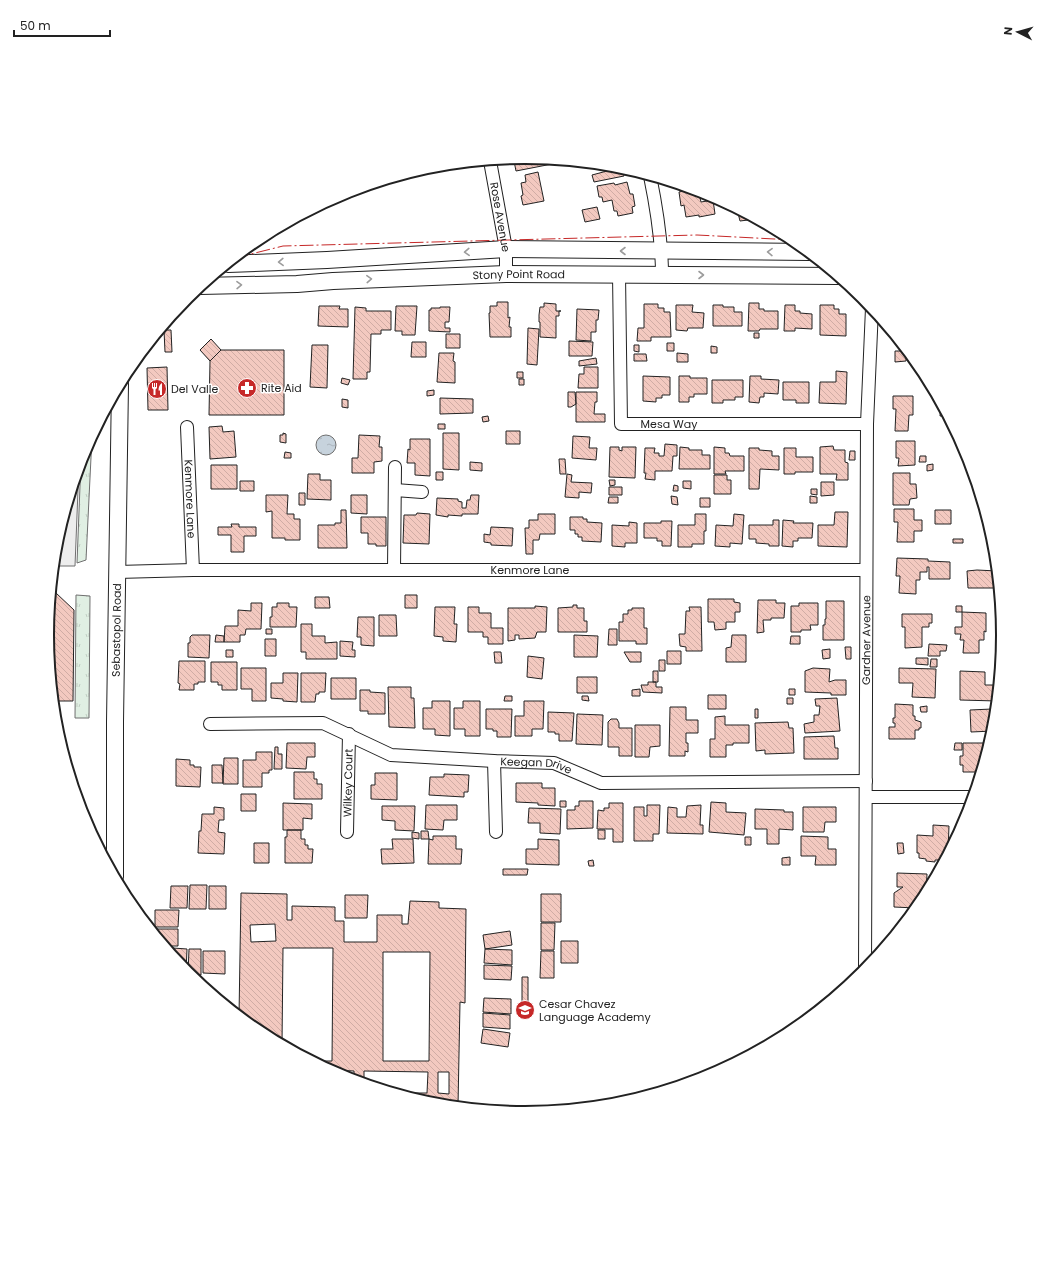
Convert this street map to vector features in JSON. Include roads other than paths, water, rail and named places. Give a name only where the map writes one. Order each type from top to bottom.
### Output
[{"type":"main road","points":[[235,264],[506,249],[799,252]]},
{"type":"main road","points":[[297,284],[300,276],[309,268],[352,263],[358,258]]},
{"type":"main road","name":"Stony Point Road","points":[[209,286],[297,284],[333,281],[506,274],[830,276]]},
{"type":"main road","name":"Sebastopol Road","points":[[112,861],[120,394]]},
{"type":"street","name":"Rose Avenue","points":[[491,165],[506,249],[506,274]]},
{"type":"street","points":[[651,181],[660,228],[662,275]]},
{"type":"street","name":"Mesa Way","points":[[619,274],[621,424],[867,424]]},
{"type":"street","name":"Gardner Avenue","points":[[865,961],[867,424],[872,316]]},
{"type":"street","name":"Kenmore Lane","points":[[187,427],[193,570]]},
{"type":"street","points":[[394,570],[395,467]]},
{"type":"street","points":[[395,490],[422,492]]},
{"type":"street","name":"Kenmore Lane","points":[[117,572],[193,570],[866,570]]},
{"type":"street","name":"Keegan Drive","points":[[210,724],[323,723],[391,755],[554,763],[601,783],[866,781]]},
{"type":"street","name":"Wilkey Court","points":[[346,832],[349,734]]},
{"type":"street","points":[[494,761],[496,832]]},
{"type":"street","points":[[866,797],[967,797]]},
{"type":"water","points":[[326,435],[333,438],[336,445],[333,452],[326,455],[319,452],[316,445],[319,438]]},
{"type":"place","name":"Rite Aid","points":[[247,388]]},
{"type":"place","name":"Del Valle","points":[[157,389]]},
{"type":"place","name":"Cesar Chavez Language Academy","points":[[525,1010]]}]
